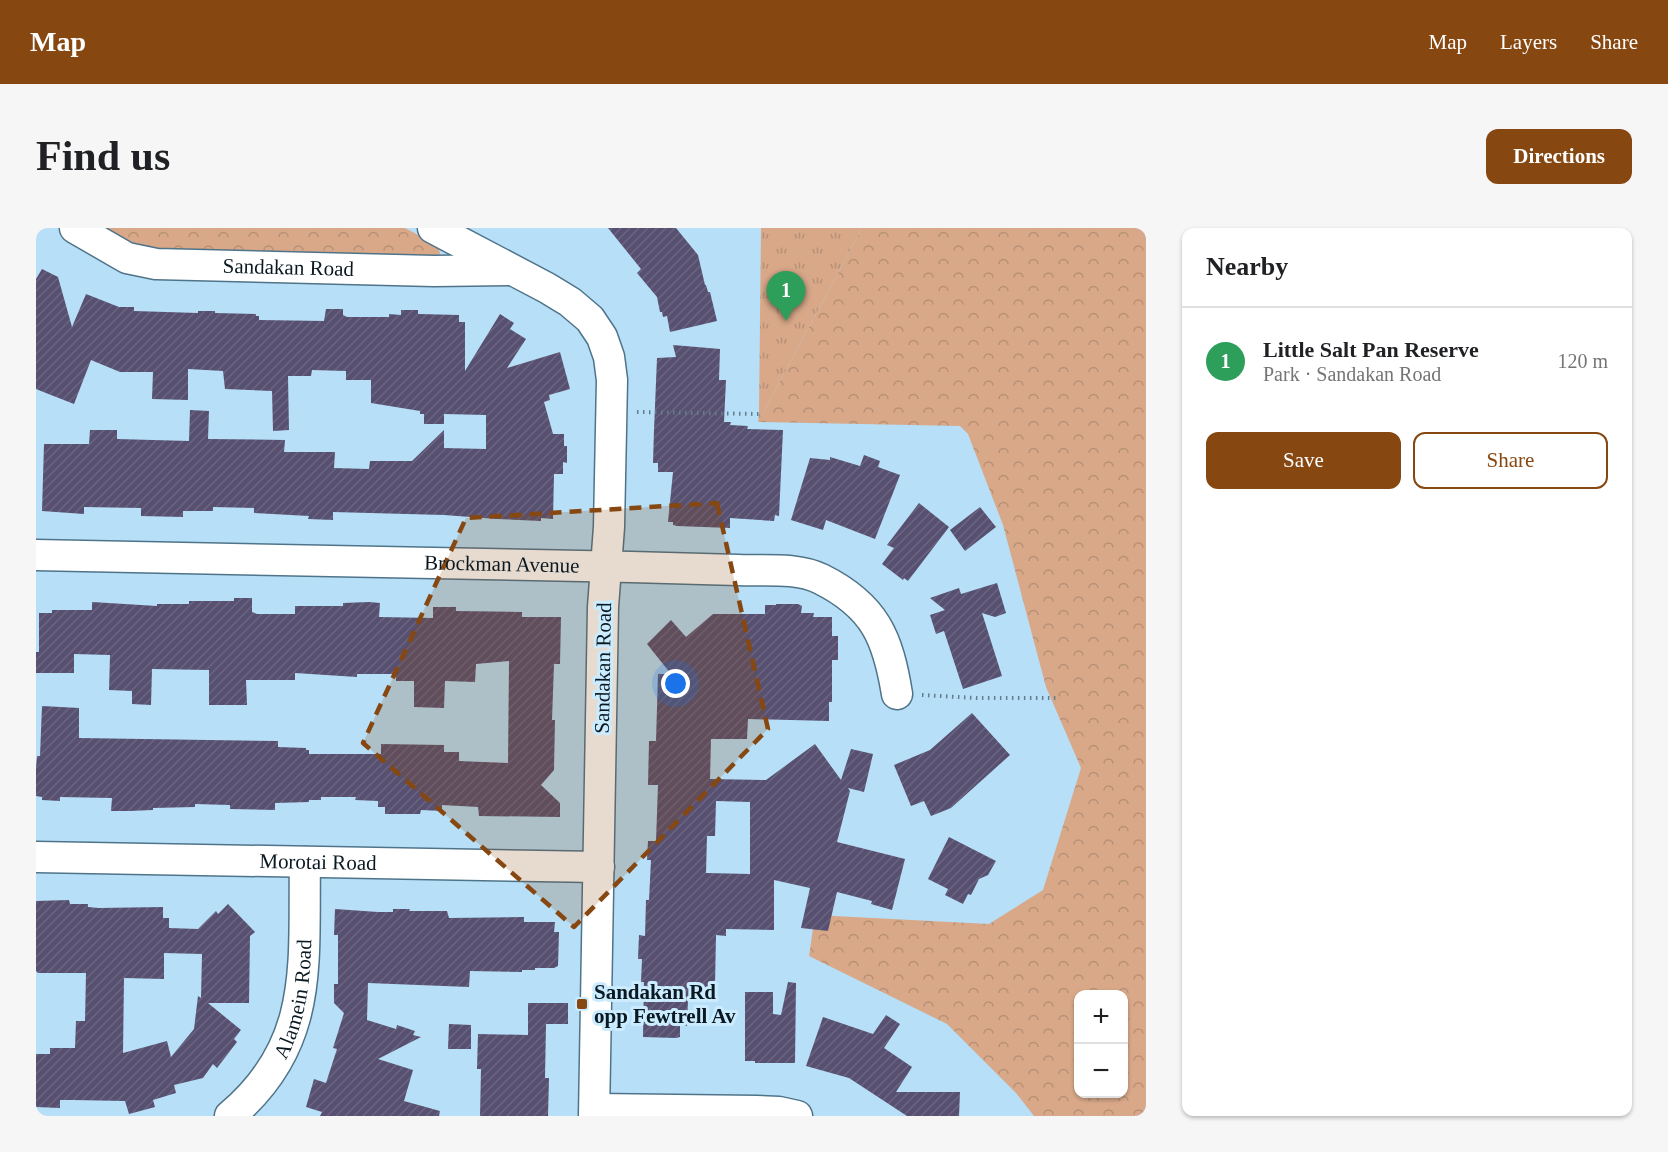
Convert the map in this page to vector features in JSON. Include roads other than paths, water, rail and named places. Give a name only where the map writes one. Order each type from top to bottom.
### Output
[{"type":"street","name":"Sandakan Road","points":[[75,228],[127,258],[156,264],[434,271],[512,270]]},
{"type":"street","name":"Sandakan Road","points":[[433,228],[548,288],[570,302],[590,318],[602,337],[609,357],[612,412],[607,567],[603,607],[595,1112]]},
{"type":"street","name":"Brockman Avenue","points":[[36,555],[805,573],[820,579],[850,598],[874,621],[886,642],[897,694]]},
{"type":"street","name":"Morotai Road","points":[[36,857],[599,867]]},
{"type":"street","name":"Alamein Road","points":[[230,1116],[248,1101],[269,1074],[284,1051],[295,1021],[302,991],[305,862]]},
{"type":"street","points":[[595,1112],[756,1111],[797,1116]]},
{"type":"place","name":"Little Salt Pan Reserve","points":[[786,321]]},
{"type":"place","name":"Sandakan Rd opp Fewtrell Av","points":[[582,1004]]}]
